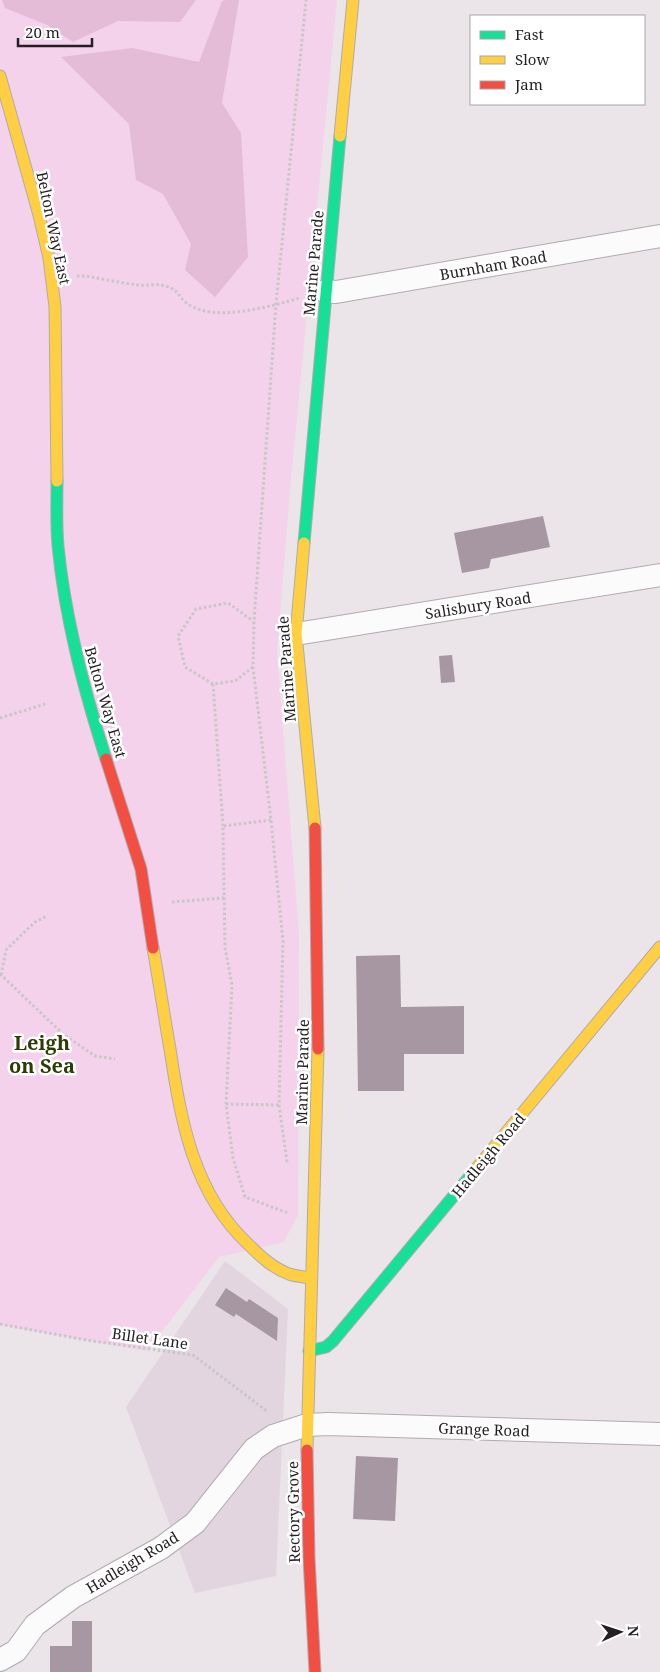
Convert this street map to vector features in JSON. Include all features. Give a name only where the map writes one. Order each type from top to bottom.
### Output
[{"type":"street","name":"Marine Parade","points":[[309,1351],[319,1022],[314,810],[296,634],[325,291],[353,0]]},
{"type":"street","name":"Belton Way East","points":[[0,76],[39,215],[52,277],[55,307],[58,545],[72,638],[89,706],[141,869],[179,1109],[192,1154],[202,1180],[219,1212],[244,1241],[266,1261],[289,1274],[310,1278]]},
{"type":"street","name":"Burnham Road","points":[[325,291],[346,290],[660,236]]},
{"type":"street","name":"Salisbury Road","points":[[296,634],[660,575]]},
{"type":"street","name":"Hadleigh Road","points":[[309,1351],[326,1347],[333,1342],[660,947]]},
{"type":"street","name":"Rectory Grove","points":[[309,1351],[307,1425],[309,1558],[315,1672]]},
{"type":"street","name":"Grange Road","points":[[307,1425],[328,1424],[660,1434]]},
{"type":"street","name":"Hadleigh Road","points":[[5,1672],[8,1656],[35,1625],[73,1597],[161,1548],[195,1522],[254,1449],[273,1436],[307,1425]]},
{"type":"path","points":[[86,276],[139,285],[161,285],[176,290],[188,304],[206,311],[248,311],[325,291]]},
{"type":"path","points":[[253,667],[236,681],[213,684],[185,667],[178,636],[196,609],[228,603],[254,621]]},
{"type":"path","points":[[213,684],[223,826],[225,948],[232,985],[226,1104],[233,1158],[245,1197],[294,1216]]},
{"type":"path","points":[[0,718],[44,704]]},
{"type":"path","points":[[223,826],[271,820]]},
{"type":"path","points":[[146,903],[224,898]]},
{"type":"path","points":[[47,916],[35,922],[6,950],[0,974],[63,1034],[95,1056],[116,1059]]},
{"type":"path","points":[[226,1104],[279,1105]]},
{"type":"path","name":"Billet Lane","points":[[0,1324],[86,1340],[193,1355],[266,1411],[307,1425]]},
{"type":"shaded area","points":[[0,0],[337,0],[290,490],[277,652],[299,934],[298,1215],[284,1242],[219,1257],[147,1351],[0,1325]]},
{"type":"shaded area","points":[[2,0],[196,0],[180,22],[118,21],[73,42],[47,25],[5,8]]},
{"type":"shaded area","points":[[239,0],[222,103],[241,133],[248,257],[215,297],[185,270],[191,244],[163,194],[136,180],[129,124],[61,57],[132,48],[199,62],[222,1]]},
{"type":"shaded area","points":[[225,1261],[288,1309],[276,1576],[195,1593],[126,1407]]},
{"type":"building","points":[[543,516],[550,547],[491,559],[489,568],[462,573],[454,533]]},
{"type":"building","points":[[452,655],[455,682],[441,683],[439,656]]},
{"type":"building","points":[[400,955],[401,1007],[464,1006],[464,1054],[404,1054],[404,1091],[358,1091],[356,956]]},
{"type":"building","points":[[226,1288],[247,1302],[249,1299],[278,1318],[277,1341],[236,1314],[234,1317],[215,1305]]},
{"type":"building","points":[[356,1456],[398,1458],[395,1521],[353,1519]]},
{"type":"building","points":[[72,1621],[92,1621],[92,1672],[50,1672],[50,1646],[72,1646]]},
{"type":"traffic: fast","points":[[304,543],[340,136]]},
{"type":"traffic: fast","points":[[57,481],[57,538],[65,600],[83,681],[106,759]]},
{"type":"traffic: fast","points":[[309,1351],[326,1347],[333,1341],[476,1169]]},
{"type":"traffic: slow","points":[[340,136],[353,0]]},
{"type":"traffic: slow","points":[[0,76],[39,215],[49,258],[55,307],[57,481]]},
{"type":"traffic: slow","points":[[304,543],[296,634],[315,828]]},
{"type":"traffic: slow","points":[[476,1169],[660,947]]},
{"type":"traffic: slow","points":[[153,948],[179,1103],[185,1129],[202,1179],[230,1225],[258,1254],[283,1272],[311,1278]]},
{"type":"traffic: slow","points":[[307,1450],[318,1049]]},
{"type":"traffic: jam","points":[[106,759],[141,869],[153,948]]},
{"type":"traffic: jam","points":[[315,828],[318,1049]]},
{"type":"traffic: jam","points":[[307,1450],[309,1558],[315,1672]]},
{"type":"district","name":"Leigh on Sea","points":[[42,1054]]}]
